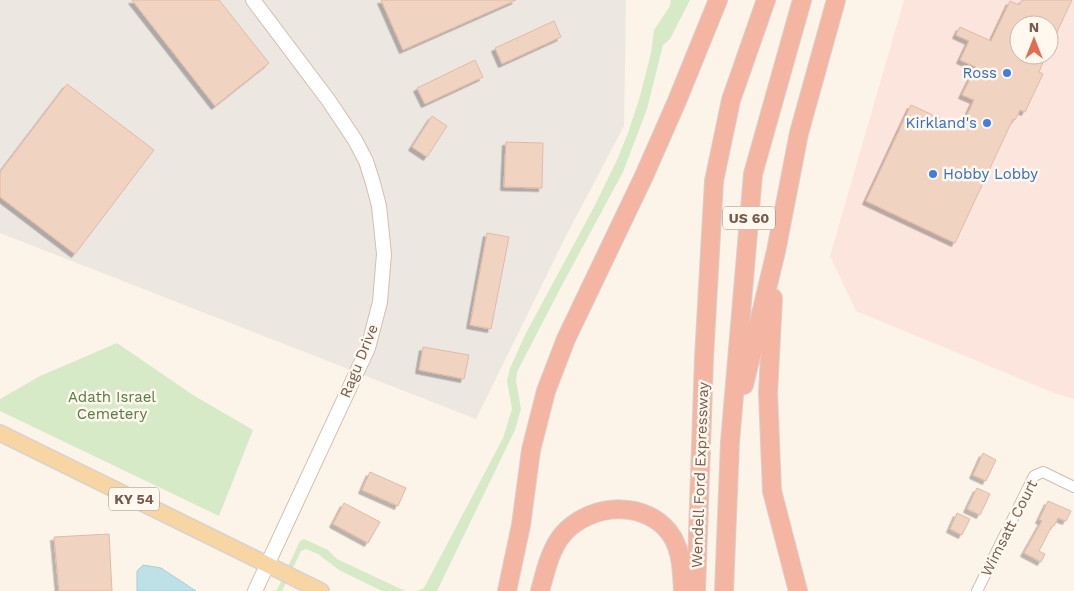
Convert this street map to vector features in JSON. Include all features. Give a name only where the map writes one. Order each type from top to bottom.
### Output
[{"type":"highway","points":[[507,591],[521,525],[531,450],[546,390],[566,340],[677,102],[718,0]]},
{"type":"highway","name":"Wendell Ford Expressway","points":[[696,591],[704,358],[714,182],[731,100],[766,0]]},
{"type":"highway","name":"US 60","points":[[730,442],[753,174],[802,0]]},
{"type":"highway","points":[[730,442],[776,251],[799,133],[836,0]]},
{"type":"highway","points":[[776,251],[768,393],[772,491],[798,591]]},
{"type":"highway","name":"Wendell Ford Expressway","points":[[724,591],[730,442]]},
{"type":"highway","points":[[540,591],[556,546],[563,534],[577,521],[594,513],[626,509],[636,511],[666,528],[674,540],[680,557],[683,591]]},
{"type":"main road","name":"KY 54","points":[[0,433],[320,591]]},
{"type":"street","name":"Ragu Drive","points":[[253,0],[329,101],[355,140],[366,161],[374,183],[380,214],[384,254],[380,302],[368,348],[255,591]]},
{"type":"street","name":"Wimsatt Court","points":[[976,591],[1034,476],[1044,472],[1074,487]]},
{"type":"shaded area","points":[[0,0],[626,0],[624,126],[566,236],[476,419],[0,233]]},
{"type":"shaded area","points":[[904,0],[1074,0],[1074,399],[1054,393],[856,311],[830,256]]},
{"type":"green space","points":[[671,0],[690,0],[670,39],[663,45],[647,109],[623,172],[517,372],[516,381],[521,409],[515,430],[437,591],[417,591],[424,588],[503,438],[512,409],[507,381],[510,368],[526,333],[593,209],[617,160],[640,96],[651,53],[654,30],[670,6]]},
{"type":"green space","name":"Adath Israel Cemetery","points":[[117,343],[193,395],[253,430],[219,516],[0,411],[0,399],[40,376]]},
{"type":"green space","points":[[304,539],[328,550],[337,559],[405,591],[382,591],[339,570],[318,554],[306,549],[301,551],[282,591],[271,591],[277,590],[300,541]]},
{"type":"water","points":[[143,565],[161,568],[196,591],[137,591],[137,571]]},
{"type":"building","points":[[132,0],[219,0],[269,63],[215,106]]},
{"type":"building","points":[[381,0],[516,0],[403,50]]},
{"type":"building","name":"Hobby Lobby","points":[[1022,0],[1072,0],[1059,28],[1059,15],[1009,15],[1009,65],[1042,65],[1039,72],[1043,74],[1025,112],[1020,110],[1015,120],[1013,119],[955,243],[866,201],[911,105],[961,128],[974,100],[962,95],[976,67],[960,60],[969,41],[956,35],[960,27],[991,41],[1010,1],[1019,5]]},
{"type":"building","points":[[554,21],[561,37],[502,64],[495,48]]},
{"type":"building","points":[[475,60],[483,77],[425,104],[417,88]]},
{"type":"building","points":[[67,84],[154,150],[75,254],[0,197],[0,172]]},
{"type":"building","points":[[432,116],[447,126],[427,157],[412,147]]},
{"type":"building","points":[[506,142],[543,143],[542,188],[504,187]]},
{"type":"building","points":[[487,233],[509,237],[491,329],[470,325]]},
{"type":"building","points":[[423,347],[469,355],[464,379],[419,370]]},
{"type":"building","points":[[983,453],[996,460],[986,481],[973,475]]},
{"type":"building","points":[[370,472],[406,488],[398,506],[362,490]]},
{"type":"building","points":[[977,488],[990,494],[980,515],[967,509]]},
{"type":"building","points":[[1048,501],[1071,511],[1066,521],[1058,518],[1054,526],[1052,526],[1039,551],[1045,554],[1041,562],[1024,553],[1042,521],[1039,520]]},
{"type":"building","points":[[344,503],[380,522],[368,543],[333,524]]},
{"type":"building","points":[[957,513],[970,519],[962,535],[950,529]]},
{"type":"building","points":[[109,534],[112,591],[59,591],[54,537]]},
{"type":"place","name":"Ross","points":[[1007,73]]},
{"type":"place","name":"Kirkland's","points":[[987,123]]},
{"type":"place","name":"Hobby Lobby","points":[[933,174]]}]
